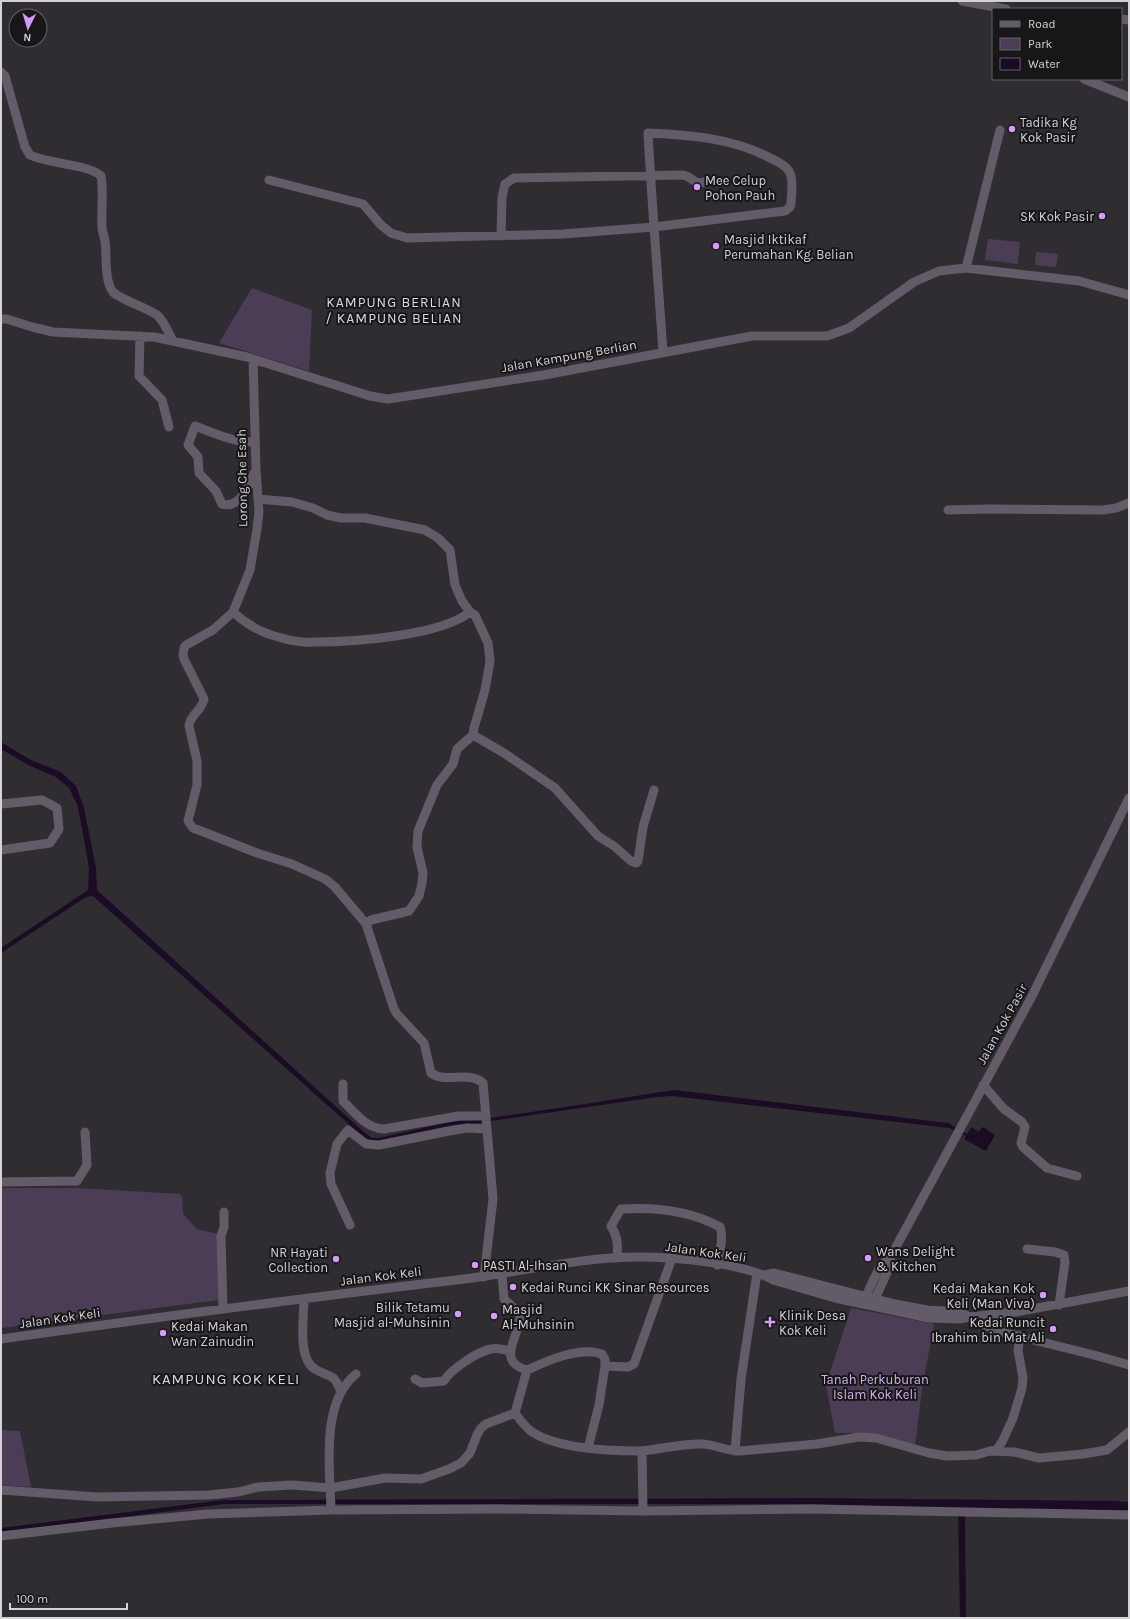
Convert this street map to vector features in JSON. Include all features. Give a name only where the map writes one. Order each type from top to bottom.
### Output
[{"type":"street","points":[[962,1],[1000,8]]},
{"type":"street","points":[[1,72],[5,76],[26,147],[30,155],[56,163],[86,169],[98,173],[101,176],[102,228],[110,287],[114,293],[142,306],[161,319],[173,341]]},
{"type":"street","points":[[1086,80],[1129,97]]},
{"type":"street","points":[[966,268],[1000,130]]},
{"type":"street","points":[[269,180],[363,204],[391,233],[407,238],[563,234],[654,227],[785,211],[791,204],[792,177],[786,167],[756,150],[726,141],[676,134],[648,133],[650,176],[654,227],[663,352]]},
{"type":"street","points":[[501,236],[502,197],[505,184],[514,178],[685,175],[696,183],[700,184],[708,181]]},
{"type":"street","name":"Jalan Kampung Berlian","points":[[1,319],[7,319],[53,332],[154,337],[253,359],[370,396],[388,399],[544,375],[752,336],[828,336],[849,328],[914,282],[939,271],[966,268],[1080,281],[1129,295]]},
{"type":"street","points":[[140,336],[140,376],[162,400],[169,427]]},
{"type":"street","name":"Lorong Che Esah","points":[[253,359],[258,499],[257,529],[250,570],[233,612],[213,630],[186,645],[183,651],[184,659],[204,699],[201,707],[192,717],[189,726],[197,760],[197,785],[188,821],[193,828],[257,853],[292,864],[325,879],[335,887],[367,924]]},
{"type":"street","points":[[255,442],[230,438],[194,426],[188,445],[198,457],[199,473],[216,491],[222,504],[229,504],[239,500],[249,487],[256,470]]},
{"type":"street","points":[[258,499],[292,502],[313,508],[327,515],[341,518],[365,518],[425,530],[438,538],[450,550],[455,585],[462,601],[470,612],[475,615],[488,643],[490,661],[485,690],[473,735],[457,749],[453,764],[437,785],[418,831],[417,847],[421,862],[422,883],[420,896],[414,906],[406,913],[371,920],[367,924],[394,1009],[424,1043],[431,1073],[440,1078],[468,1078],[480,1080],[484,1083],[486,1129],[493,1207],[484,1277]]},
{"type":"street","points":[[948,510],[1103,510],[1116,508],[1129,503]]},
{"type":"street","points":[[233,612],[243,622],[277,637],[312,643],[395,637],[449,624],[464,617],[470,612]]},
{"type":"street","points":[[473,735],[504,753],[555,788],[598,836],[614,846],[631,861],[636,863],[638,861],[643,827],[654,790]]},
{"type":"street","name":"Jalan Kok Pasir","points":[[870,1298],[881,1276],[885,1261],[890,1258],[1031,998],[1129,798]]},
{"type":"street","points":[[1,804],[42,800],[57,808],[59,829],[50,843],[1,850]]},
{"type":"street","points":[[343,1084],[343,1101],[367,1124],[376,1128],[384,1129],[459,1116],[486,1116]]},
{"type":"street","points":[[983,1085],[1004,1109],[1022,1122],[1025,1127],[1021,1143],[1023,1147],[1047,1168],[1077,1176]]},
{"type":"street","points":[[350,1226],[331,1184],[330,1173],[337,1144],[348,1130],[366,1144],[379,1145],[467,1128],[486,1129]]},
{"type":"street","points":[[1,1182],[77,1182],[87,1165],[85,1132]]},
{"type":"street","points":[[617,1258],[618,1243],[616,1234],[611,1226],[620,1209],[638,1208],[673,1212],[696,1218],[720,1227],[722,1232],[717,1264]]},
{"type":"street","points":[[223,1309],[221,1236],[224,1227],[224,1212]]},
{"type":"street","points":[[1027,1249],[1055,1252],[1064,1255],[1065,1262],[1059,1305]]},
{"type":"street","name":"Jalan Kok Keli","points":[[1,1339],[223,1309],[484,1277],[570,1263],[617,1258],[672,1258],[717,1264],[761,1274],[773,1280],[835,1298],[929,1318],[960,1319],[974,1316],[1016,1312],[1129,1291]]},
{"type":"street","points":[[605,1366],[628,1367],[634,1364],[672,1258]]},
{"type":"street","name":"Jalan Kok Keli","points":[[761,1274],[774,1273],[895,1304],[927,1310],[961,1312],[974,1316]]},
{"type":"street","points":[[502,1274],[504,1299],[520,1314],[520,1322],[510,1351],[513,1363],[527,1370],[559,1357],[586,1352],[602,1354],[605,1358],[599,1405],[588,1448]]},
{"type":"street","points":[[735,1451],[741,1379],[761,1274]]},
{"type":"street","points":[[849,1293],[863,1288],[881,1276],[885,1293],[895,1304]]},
{"type":"street","points":[[835,1298],[844,1296],[870,1298],[901,1312]]},
{"type":"street","points":[[304,1299],[304,1347],[306,1359],[310,1366],[315,1370],[333,1376],[338,1382],[341,1392]]},
{"type":"street","points":[[974,1316],[991,1328],[1094,1354],[1129,1365]]},
{"type":"street","points":[[515,1414],[524,1426],[540,1436],[588,1448],[642,1451],[711,1444],[735,1451],[817,1444],[860,1437],[876,1438],[929,1453],[947,1456],[976,1455],[997,1449],[1002,1442],[1013,1418],[1020,1398],[1023,1378],[1018,1350],[1020,1336]]},
{"type":"street","points":[[415,1379],[422,1383],[444,1381],[452,1372],[484,1351],[494,1348],[510,1351]]},
{"type":"street","points":[[515,1414],[527,1370]]},
{"type":"street","points":[[331,1508],[330,1434],[336,1404],[341,1392],[356,1374]]},
{"type":"street","points":[[1,1490],[97,1497],[210,1495],[238,1492],[258,1487],[292,1485],[331,1492],[385,1478],[421,1479],[449,1469],[460,1463],[470,1453],[481,1428],[486,1424],[515,1414]]},
{"type":"street","points":[[990,1451],[1014,1452],[1039,1458],[1083,1454],[1107,1450],[1129,1432]]},
{"type":"street","points":[[642,1451],[643,1508]]},
{"type":"street","points":[[1,1536],[208,1514],[331,1508],[812,1509],[1129,1515]]},
{"type":"green space","points":[[988,239],[1020,242],[1018,264],[985,260]]},
{"type":"green space","points":[[1036,252],[1058,254],[1056,267],[1035,265]]},
{"type":"green space","points":[[252,288],[312,310],[309,371],[219,343]]},
{"type":"green space","points":[[1,1188],[77,1188],[180,1194],[182,1197],[183,1214],[197,1229],[218,1234],[219,1300],[1,1328]]},
{"type":"green space","name":"Tanah Perkuburan Islam Kok Keli","points":[[851,1308],[934,1324],[922,1389],[915,1446],[871,1433],[835,1433],[826,1385]]},
{"type":"green space","points":[[1,1430],[20,1431],[31,1487],[1,1485]]},
{"type":"water","points":[[1,742],[31,760],[61,772],[76,786],[84,808],[96,868],[97,890],[372,1138],[379,1138],[453,1121],[477,1120],[674,1090],[948,1123],[967,1134],[972,1127],[978,1132],[983,1127],[995,1135],[986,1151],[964,1139],[966,1136],[949,1128],[672,1096],[477,1123],[452,1125],[379,1141],[370,1140],[362,1136],[93,896],[86,897],[1,953],[1,948],[88,890],[89,868],[77,804],[69,788],[56,777],[28,765],[1,749]]},
{"type":"water","points":[[812,1498],[1116,1501],[1129,1502],[1129,1510],[965,1509],[966,1618],[960,1618],[958,1508],[812,1504],[224,1504],[1,1533],[1,1528],[223,1500]]},
{"type":"place","name":"Tadika Kg Kok Pasir","points":[[1012,129]]},
{"type":"place","name":"Mee Celup Pohon Pauh","points":[[697,187]]},
{"type":"place","name":"SK Kok Pasir","points":[[1102,216]]},
{"type":"place","name":"Masjid Iktikaf Perumahan Kg. Belian","points":[[716,246]]},
{"type":"place","name":"Wans Delight & Kitchen","points":[[868,1258]]},
{"type":"place","name":"NR Hayati Collection","points":[[336,1259]]},
{"type":"place","name":"PASTI Al-Ihsan","points":[[475,1265]]},
{"type":"place","name":"Kedai Runci KK Sinar Resources","points":[[513,1287]]},
{"type":"place","name":"Kedai Makan Kok Keli (Man Viva)","points":[[1043,1295]]},
{"type":"place","name":"Bilik Tetamu Masjid al-Muhsinin","points":[[458,1314]]},
{"type":"place","name":"Masjid Al-Muhsinin","points":[[494,1316]]},
{"type":"place","name":"Klinik Desa Kok Keli","points":[[770,1322]]},
{"type":"place","name":"Kedai Runcit Ibrahim bin Mat Ali","points":[[1053,1329]]},
{"type":"place","name":"Kedai Makan Wan Zainudin","points":[[163,1333]]},
{"type":"district","name":"KAMPUNG BERLIAN / KAMPUNG BELIAN","points":[[394,310]]},
{"type":"district","name":"KAMPUNG KOK KELI","points":[[226,1379]]}]
